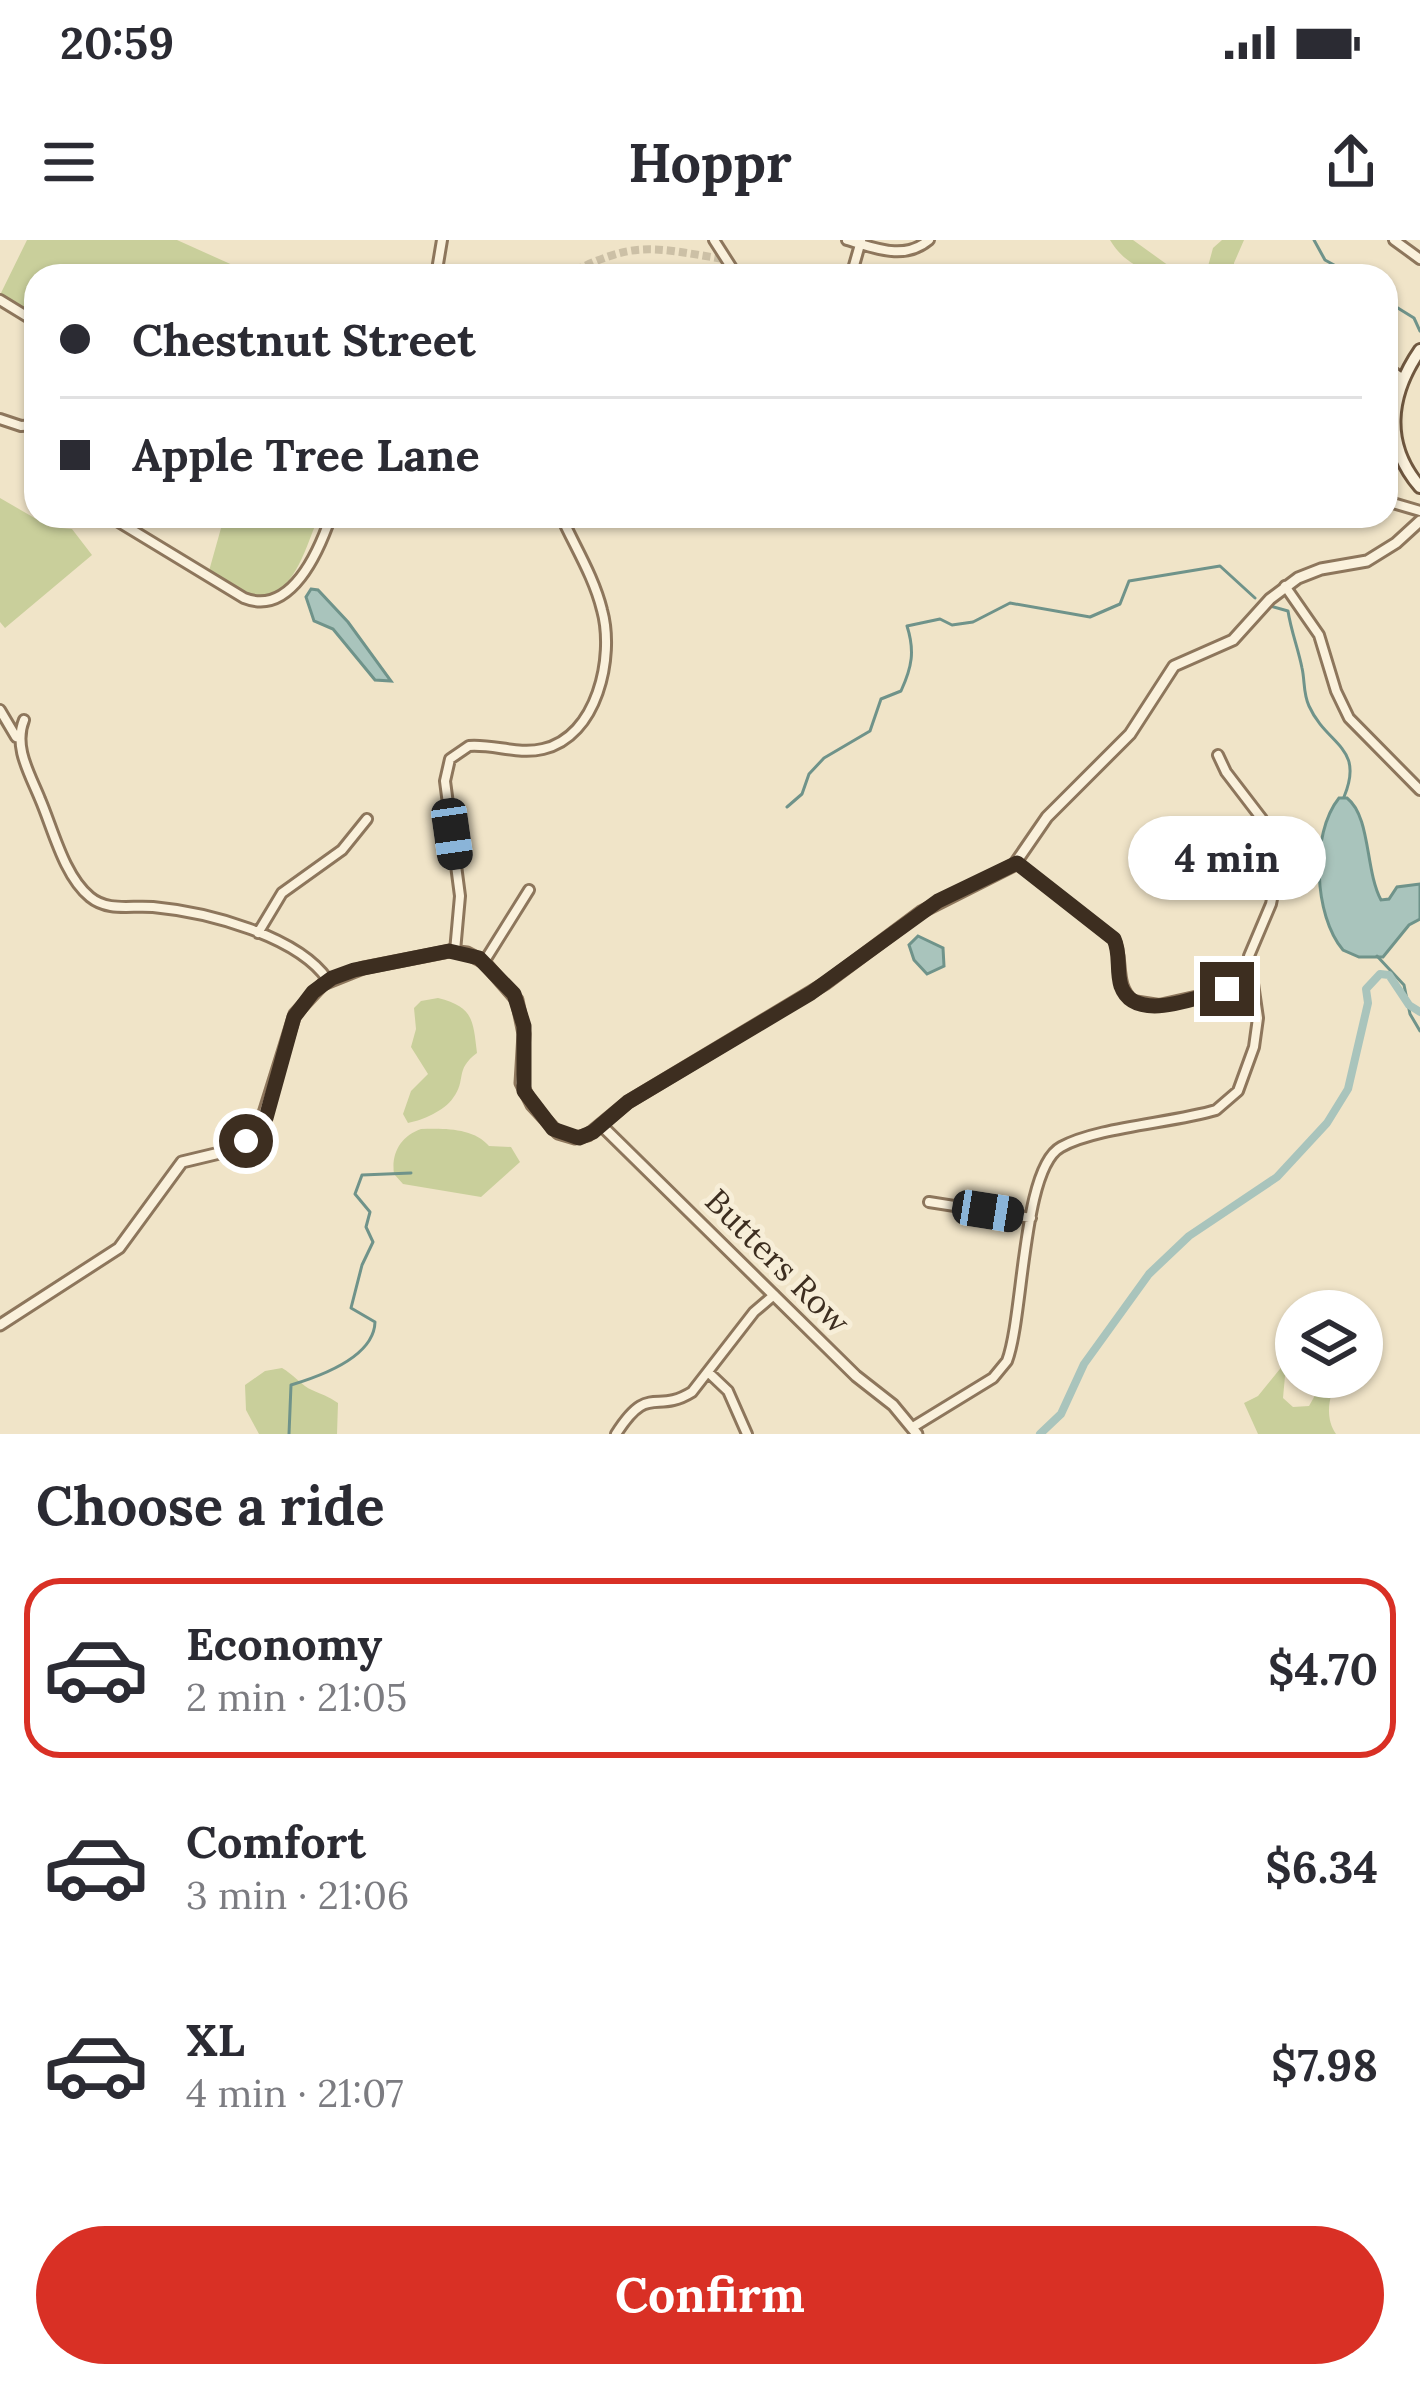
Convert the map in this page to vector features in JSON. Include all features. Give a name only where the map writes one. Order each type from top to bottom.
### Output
[{"type":"main road","points":[[1398,397],[1420,350]]},
{"type":"main road","points":[[1398,446],[1404,465],[1420,487]]},
{"type":"street","points":[[847,240],[903,253],[928,240]]},
{"type":"street","points":[[1394,240],[1420,259]]},
{"type":"street","points":[[1398,376],[1403,379]]},
{"type":"street","points":[[0,1325],[119,1248],[182,1162],[226,1152],[250,1137],[266,1118],[296,1011],[328,980],[372,966],[455,951],[484,962],[506,983],[519,1005],[524,1034],[520,1080],[532,1105],[553,1129],[582,1137],[628,1102],[826,983],[921,912],[1017,863],[1047,818],[1130,734],[1174,667],[1233,640],[1286,586],[1316,570],[1367,561],[1420,521]]},
{"type":"street","points":[[129,528],[244,598],[263,602],[298,583],[325,528]]},
{"type":"street","points":[[455,951],[460,896],[446,788],[450,759],[469,746],[527,752],[563,742],[589,714],[604,658],[601,606],[566,528]]},
{"type":"street","points":[[1286,586],[1319,634],[1349,718],[1420,790]]},
{"type":"street","points":[[0,710],[72,872],[92,899],[115,907],[170,910],[258,933],[298,951],[328,980]]},
{"type":"street","points":[[19,744],[25,720]]},
{"type":"street","points":[[915,1430],[1005,1365],[1042,1167],[1057,1149],[1212,1112],[1233,1098],[1244,1079],[1257,1030],[1250,956],[1271,904],[1274,857],[1259,812],[1218,755]]},
{"type":"street","points":[[258,933],[286,889],[336,855],[367,819]]},
{"type":"street","points":[[1017,863],[1114,939],[1120,982],[1133,1001],[1159,1005],[1252,984]]},
{"type":"street","points":[[484,962],[529,890]]},
{"type":"street","name":"Butters Row","points":[[601,1125],[915,1430]]},
{"type":"street","points":[[929,1202],[1031,1218]]},
{"type":"street","points":[[616,1434],[639,1404],[684,1397],[754,1312],[774,1295]]},
{"type":"street","points":[[708,1372],[728,1391],[747,1434]]},
{"type":"green space","points":[[27,240],[177,240],[230,264],[24,264],[24,309],[0,295]]},
{"type":"green space","points":[[1110,240],[1133,240],[1166,264],[1135,264]]},
{"type":"green space","points":[[1222,240],[1244,240],[1234,264],[1209,264],[1213,248]]},
{"type":"green space","points":[[0,498],[24,512],[24,528],[72,529],[92,555],[5,628],[0,622]]},
{"type":"green space","points":[[221,528],[314,528],[294,573],[277,591],[253,595],[209,571]]},
{"type":"green space","points":[[438,998],[465,1010],[477,1053],[466,1065],[449,1103],[408,1123],[403,1114],[411,1091],[428,1074],[411,1047],[416,1029],[414,1008],[421,1001]]},
{"type":"green space","points":[[421,1129],[458,1130],[489,1146],[511,1147],[520,1162],[481,1197],[403,1184],[394,1174],[396,1152],[408,1136]]},
{"type":"green space","points":[[282,1368],[338,1403],[337,1434],[259,1434],[246,1410],[245,1385],[265,1371]]},
{"type":"green space","points":[[1275,1375],[1275,1398],[1293,1407],[1309,1406],[1314,1398],[1331,1398],[1330,1420],[1336,1434],[1258,1434],[1244,1403],[1258,1396]]},
{"type":"water","points":[[311,589],[318,590],[348,622],[391,681],[375,680],[333,629],[314,621],[306,597]]},
{"type":"water","points":[[1339,798],[1347,798],[1360,818],[1381,900],[1389,899],[1397,887],[1420,884],[1420,919],[1409,925],[1383,957],[1359,957],[1343,950],[1326,917],[1320,853],[1323,832]]},
{"type":"water","points":[[918,936],[943,948],[944,966],[927,974],[914,960],[909,945]]},
{"type":"waterway","points":[[1314,240],[1332,264]]},
{"type":"waterway","points":[[1398,308],[1414,318],[1420,331]]},
{"type":"waterway","points":[[787,807],[802,794],[809,774],[824,758],[870,731],[881,699],[901,691],[911,659],[907,626],[940,619],[952,625],[973,622],[1010,603],[1090,617],[1120,604],[1129,581],[1220,566],[1255,598]]},
{"type":"waterway","points":[[1270,606],[1288,611],[1309,706],[1347,756],[1350,767],[1344,797]]},
{"type":"waterway","points":[[1377,956],[1404,985],[1410,1014],[1420,1031]]},
{"type":"waterway","points":[[1040,1434],[1061,1414],[1084,1364],[1149,1274],[1189,1236],[1277,1177],[1327,1123],[1348,1089],[1368,1003],[1366,989],[1380,974],[1389,975],[1409,1005],[1420,1012]]},
{"type":"waterway","points":[[289,1434],[291,1385],[344,1363],[372,1334],[375,1322],[351,1308],[373,1242],[366,1227],[370,1212],[355,1194],[362,1175],[411,1173]]},
{"type":"tunnel","points":[[590,264],[642,250],[724,259]]},
{"type":"route","points":[[246,1141],[266,1118],[296,1011],[313,992],[336,976],[449,951],[479,958],[514,994],[524,1034],[520,1080],[525,1094],[553,1129],[579,1138],[628,1102],[811,993],[938,901],[1017,863],[1114,939],[1120,982],[1133,1001],[1150,1006],[1227,989]]}]
